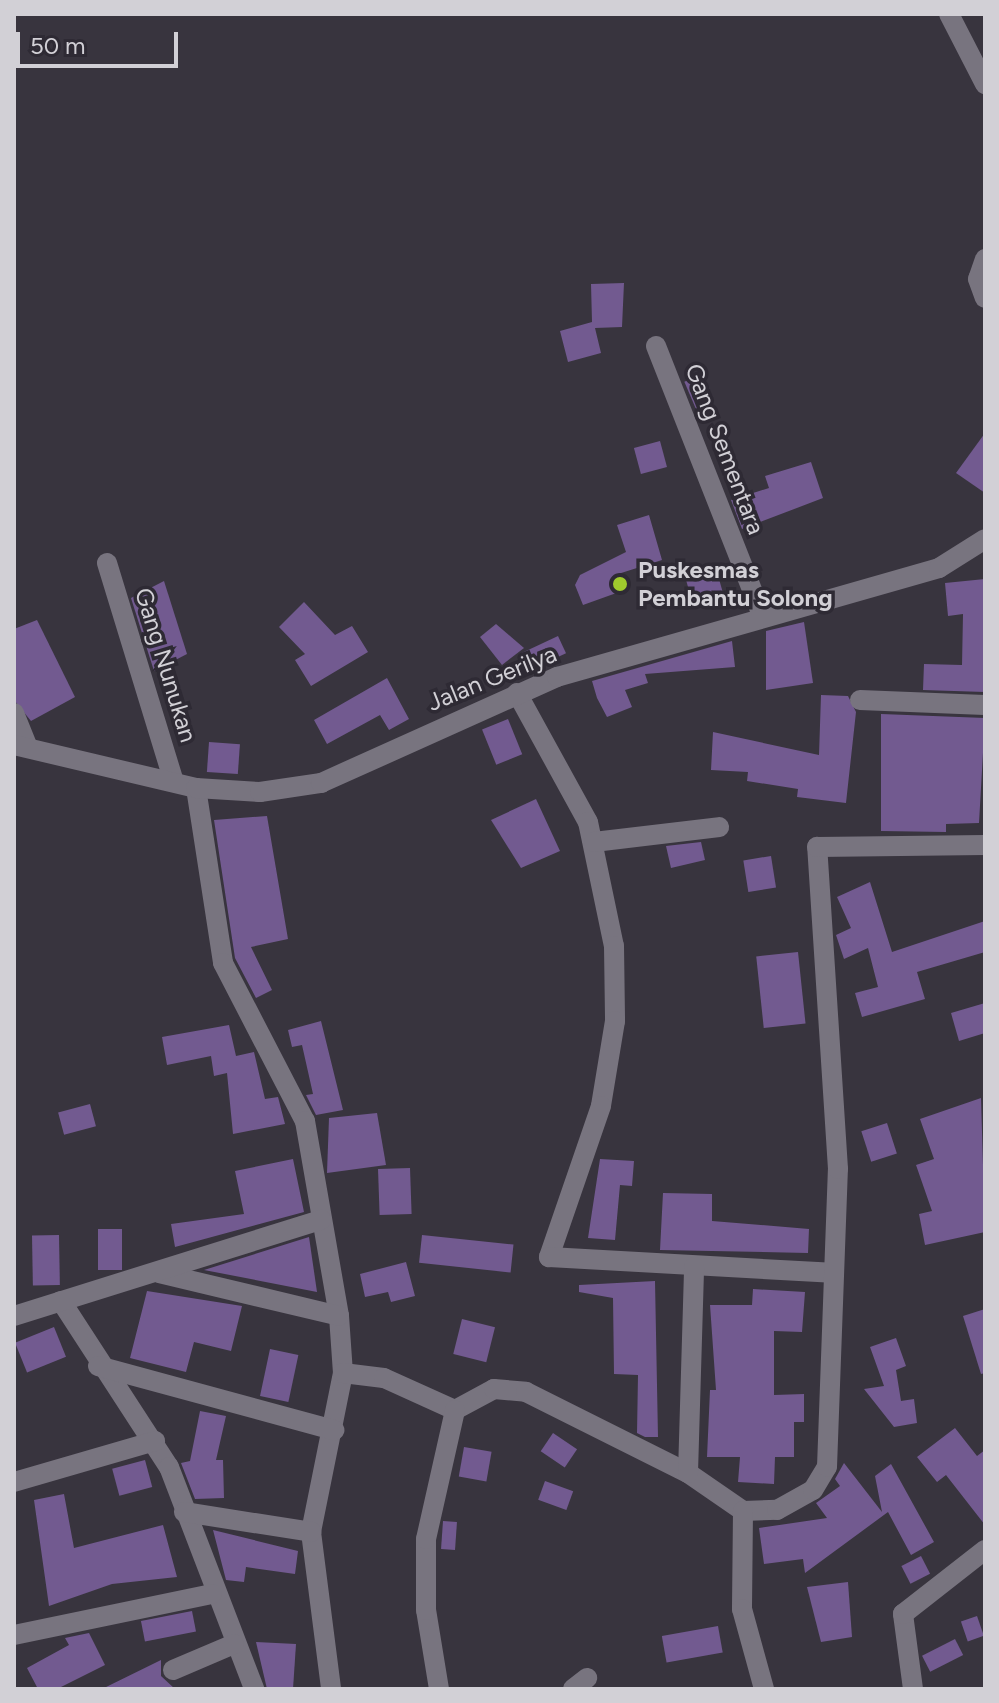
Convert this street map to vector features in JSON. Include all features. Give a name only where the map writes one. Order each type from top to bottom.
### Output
[{"type":"street","points":[[949,14],[985,84]]},
{"type":"street","points":[[985,259],[978,279],[985,298]]},
{"type":"street","name":"Gang Sementara","points":[[656,346],[762,615]]},
{"type":"street","name":"Jalan Gerilya","points":[[20,746],[196,788],[260,792],[321,783],[517,693],[762,615],[939,568],[985,539]]},
{"type":"street","name":"Gang Nunukan","points":[[107,563],[174,782]]},
{"type":"street","points":[[517,693],[594,842],[614,946],[615,1021],[601,1106],[547,1251],[552,1260],[571,1262],[832,1273]]},
{"type":"street","points":[[860,700],[985,705]]},
{"type":"street","points":[[14,713],[20,746]]},
{"type":"street","points":[[196,788],[223,963],[305,1121],[339,1316],[343,1373],[334,1430],[318,1477],[311,1532],[331,1689]]},
{"type":"street","points":[[594,842],[719,827]]},
{"type":"street","points":[[439,1689],[426,1610],[426,1539],[455,1410],[470,1396],[512,1389],[688,1473],[743,1511],[791,1504],[813,1490],[827,1467],[838,1169],[817,847],[985,845]]},
{"type":"street","points":[[14,1316],[321,1220]]},
{"type":"street","points":[[688,1473],[694,1267]]},
{"type":"street","points":[[159,1273],[339,1316]]},
{"type":"street","points":[[61,1301],[98,1366],[155,1441],[212,1594],[254,1689]]},
{"type":"street","points":[[98,1366],[334,1430]]},
{"type":"street","points":[[343,1373],[384,1378],[455,1410]]},
{"type":"street","points":[[14,1482],[155,1441]]},
{"type":"street","points":[[743,1511],[742,1609],[764,1689]]},
{"type":"street","points":[[184,1512],[311,1532]]},
{"type":"street","points":[[913,1689],[903,1614],[982,1559]]},
{"type":"street","points":[[14,1635],[212,1594]]},
{"type":"street","points":[[173,1670],[234,1644]]},
{"type":"building","points":[[624,283],[622,327],[595,328],[601,353],[568,362],[560,331],[592,322],[591,284]]},
{"type":"building","points":[[700,375],[712,403],[696,409],[684,382]]},
{"type":"building","points":[[985,433],[985,493],[956,473]]},
{"type":"building","points":[[660,441],[667,467],[641,474],[634,448]]},
{"type":"building","points":[[811,462],[823,498],[742,529],[731,500],[769,488],[765,476]]},
{"type":"building","points":[[649,515],[662,560],[618,574],[622,591],[583,605],[575,585],[580,575],[626,552],[617,525]]},
{"type":"building","points":[[717,572],[723,593],[692,602],[686,581]]},
{"type":"building","points":[[985,579],[985,692],[923,690],[924,664],[962,665],[963,614],[948,616],[945,583]]},
{"type":"building","points":[[164,581],[187,654],[154,671],[131,598]]},
{"type":"building","points":[[304,602],[335,635],[352,626],[368,652],[311,686],[295,660],[305,654],[279,627]]},
{"type":"building","points":[[37,620],[75,697],[31,721],[14,700],[14,629]]},
{"type":"building","points":[[804,622],[813,683],[766,690],[766,631]]},
{"type":"building","points":[[496,624],[524,648],[502,665],[480,637]]},
{"type":"building","points":[[558,636],[566,653],[530,670],[522,653]]},
{"type":"building","points":[[732,641],[735,667],[645,674],[648,683],[625,690],[632,707],[607,717],[597,698],[592,681]]},
{"type":"building","points":[[387,678],[409,719],[389,730],[380,715],[327,744],[314,720]]},
{"type":"building","points":[[821,695],[848,696],[856,712],[846,803],[797,797],[798,789],[747,781],[748,772],[711,770],[713,732],[819,755]]},
{"type":"building","points":[[881,714],[985,718],[979,823],[946,824],[946,832],[881,831]]},
{"type":"building","points":[[508,719],[522,754],[496,765],[482,729]]},
{"type":"building","points":[[209,742],[240,744],[238,774],[207,772]]},
{"type":"building","points":[[536,799],[560,851],[521,868],[491,820]]},
{"type":"building","points":[[267,816],[288,939],[251,947],[272,990],[256,998],[235,958],[214,820]]},
{"type":"building","points":[[701,842],[705,860],[671,868],[666,846]]},
{"type":"building","points":[[771,856],[776,888],[748,892],[743,860]]},
{"type":"building","points":[[870,882],[892,952],[985,921],[985,952],[917,972],[925,999],[862,1017],[855,993],[878,987],[868,948],[844,959],[836,935],[851,928],[837,897]]},
{"type":"building","points":[[798,952],[806,1024],[764,1028],[756,956]]},
{"type":"building","points":[[985,1003],[985,1033],[959,1041],[951,1013]]},
{"type":"building","points":[[321,1021],[343,1110],[316,1115],[306,1095],[313,1094],[302,1045],[292,1047],[288,1030]]},
{"type":"building","points":[[229,1025],[236,1056],[254,1052],[265,1099],[278,1097],[285,1124],[233,1134],[227,1073],[214,1076],[211,1056],[167,1065],[162,1037]]},
{"type":"building","points":[[981,1098],[985,1232],[925,1245],[919,1214],[932,1211],[916,1165],[934,1159],[920,1119]]},
{"type":"building","points":[[90,1104],[96,1126],[64,1135],[58,1113]]},
{"type":"building","points":[[377,1113],[386,1165],[327,1173],[329,1118]]},
{"type":"building","points":[[887,1123],[897,1153],[871,1162],[861,1131]]},
{"type":"building","points":[[293,1159],[304,1212],[175,1247],[171,1224],[244,1214],[235,1171]]},
{"type":"building","points":[[600,1159],[634,1161],[632,1186],[620,1185],[615,1240],[588,1238]]},
{"type":"building","points":[[410,1168],[412,1214],[380,1215],[378,1169]]},
{"type":"building","points":[[663,1193],[712,1194],[712,1221],[809,1229],[808,1253],[660,1250]]},
{"type":"building","points":[[98,1229],[122,1229],[122,1270],[98,1270]]},
{"type":"building","points":[[32,1235],[59,1235],[60,1285],[33,1285]]},
{"type":"building","points":[[422,1235],[513,1245],[511,1272],[419,1263]]},
{"type":"building","points":[[309,1237],[317,1292],[204,1270]]},
{"type":"building","points":[[406,1262],[415,1296],[391,1302],[388,1292],[365,1297],[360,1274]]},
{"type":"building","points":[[655,1281],[658,1437],[645,1437],[637,1433],[638,1375],[614,1374],[613,1298],[579,1292],[579,1285]]},
{"type":"building","points":[[753,1289],[805,1292],[802,1332],[774,1331],[774,1395],[804,1394],[804,1422],[794,1422],[794,1457],[775,1457],[774,1484],[738,1482],[740,1457],[707,1457],[710,1390],[716,1390],[710,1305],[752,1305]]},
{"type":"building","points":[[147,1291],[242,1306],[231,1351],[194,1342],[186,1372],[130,1358]]},
{"type":"building","points":[[985,1309],[985,1373],[981,1374],[963,1316]]},
{"type":"building","points":[[462,1319],[495,1327],[486,1362],[453,1354]]},
{"type":"building","points":[[54,1327],[66,1357],[27,1372],[15,1343]]},
{"type":"building","points":[[896,1338],[906,1366],[896,1370],[901,1401],[914,1399],[917,1423],[894,1427],[864,1389],[884,1386],[870,1347]]},
{"type":"building","points":[[270,1349],[298,1355],[288,1402],[260,1396]]},
{"type":"building","points":[[200,1411],[226,1416],[216,1460],[223,1460],[224,1498],[195,1499],[181,1463],[190,1461]]},
{"type":"building","points":[[955,1428],[977,1456],[985,1450],[985,1525],[946,1475],[937,1482],[917,1457]]},
{"type":"building","points":[[553,1433],[577,1449],[565,1467],[541,1451]]},
{"type":"building","points":[[464,1447],[492,1452],[486,1481],[459,1477]]},
{"type":"building","points":[[145,1460],[152,1487],[119,1496],[112,1469]]},
{"type":"building","points":[[844,1463],[882,1512],[875,1476],[891,1464],[934,1542],[911,1555],[888,1512],[805,1573],[803,1559],[764,1564],[759,1528],[827,1518],[816,1503],[840,1486],[835,1479]]},
{"type":"building","points":[[545,1481],[573,1491],[566,1510],[538,1500]]},
{"type":"building","points":[[64,1494],[74,1548],[163,1525],[177,1577],[112,1584],[49,1606],[34,1500]]},
{"type":"building","points":[[443,1521],[457,1522],[455,1550],[441,1549]]},
{"type":"building","points":[[213,1530],[298,1551],[295,1574],[246,1567],[244,1582],[226,1580]]},
{"type":"building","points":[[921,1556],[930,1574],[910,1584],[901,1566]]},
{"type":"building","points":[[848,1582],[852,1637],[821,1642],[807,1587]]},
{"type":"building","points":[[192,1611],[196,1632],[145,1642],[141,1621]]},
{"type":"building","points":[[977,1616],[984,1636],[968,1641],[961,1622]]},
{"type":"building","points":[[718,1626],[723,1653],[667,1662],[662,1636]]},
{"type":"building","points":[[89,1633],[105,1665],[57,1689],[38,1689],[27,1668],[69,1645],[65,1638]]},
{"type":"building","points":[[955,1639],[963,1655],[930,1672],[922,1656]]},
{"type":"building","points":[[256,1642],[296,1644],[293,1689],[267,1689]]},
{"type":"building","points":[[161,1660],[161,1676],[175,1689],[102,1689]]},
{"type":"place","name":"Puskesmas Pembantu Solong","points":[[620,584]]}]
